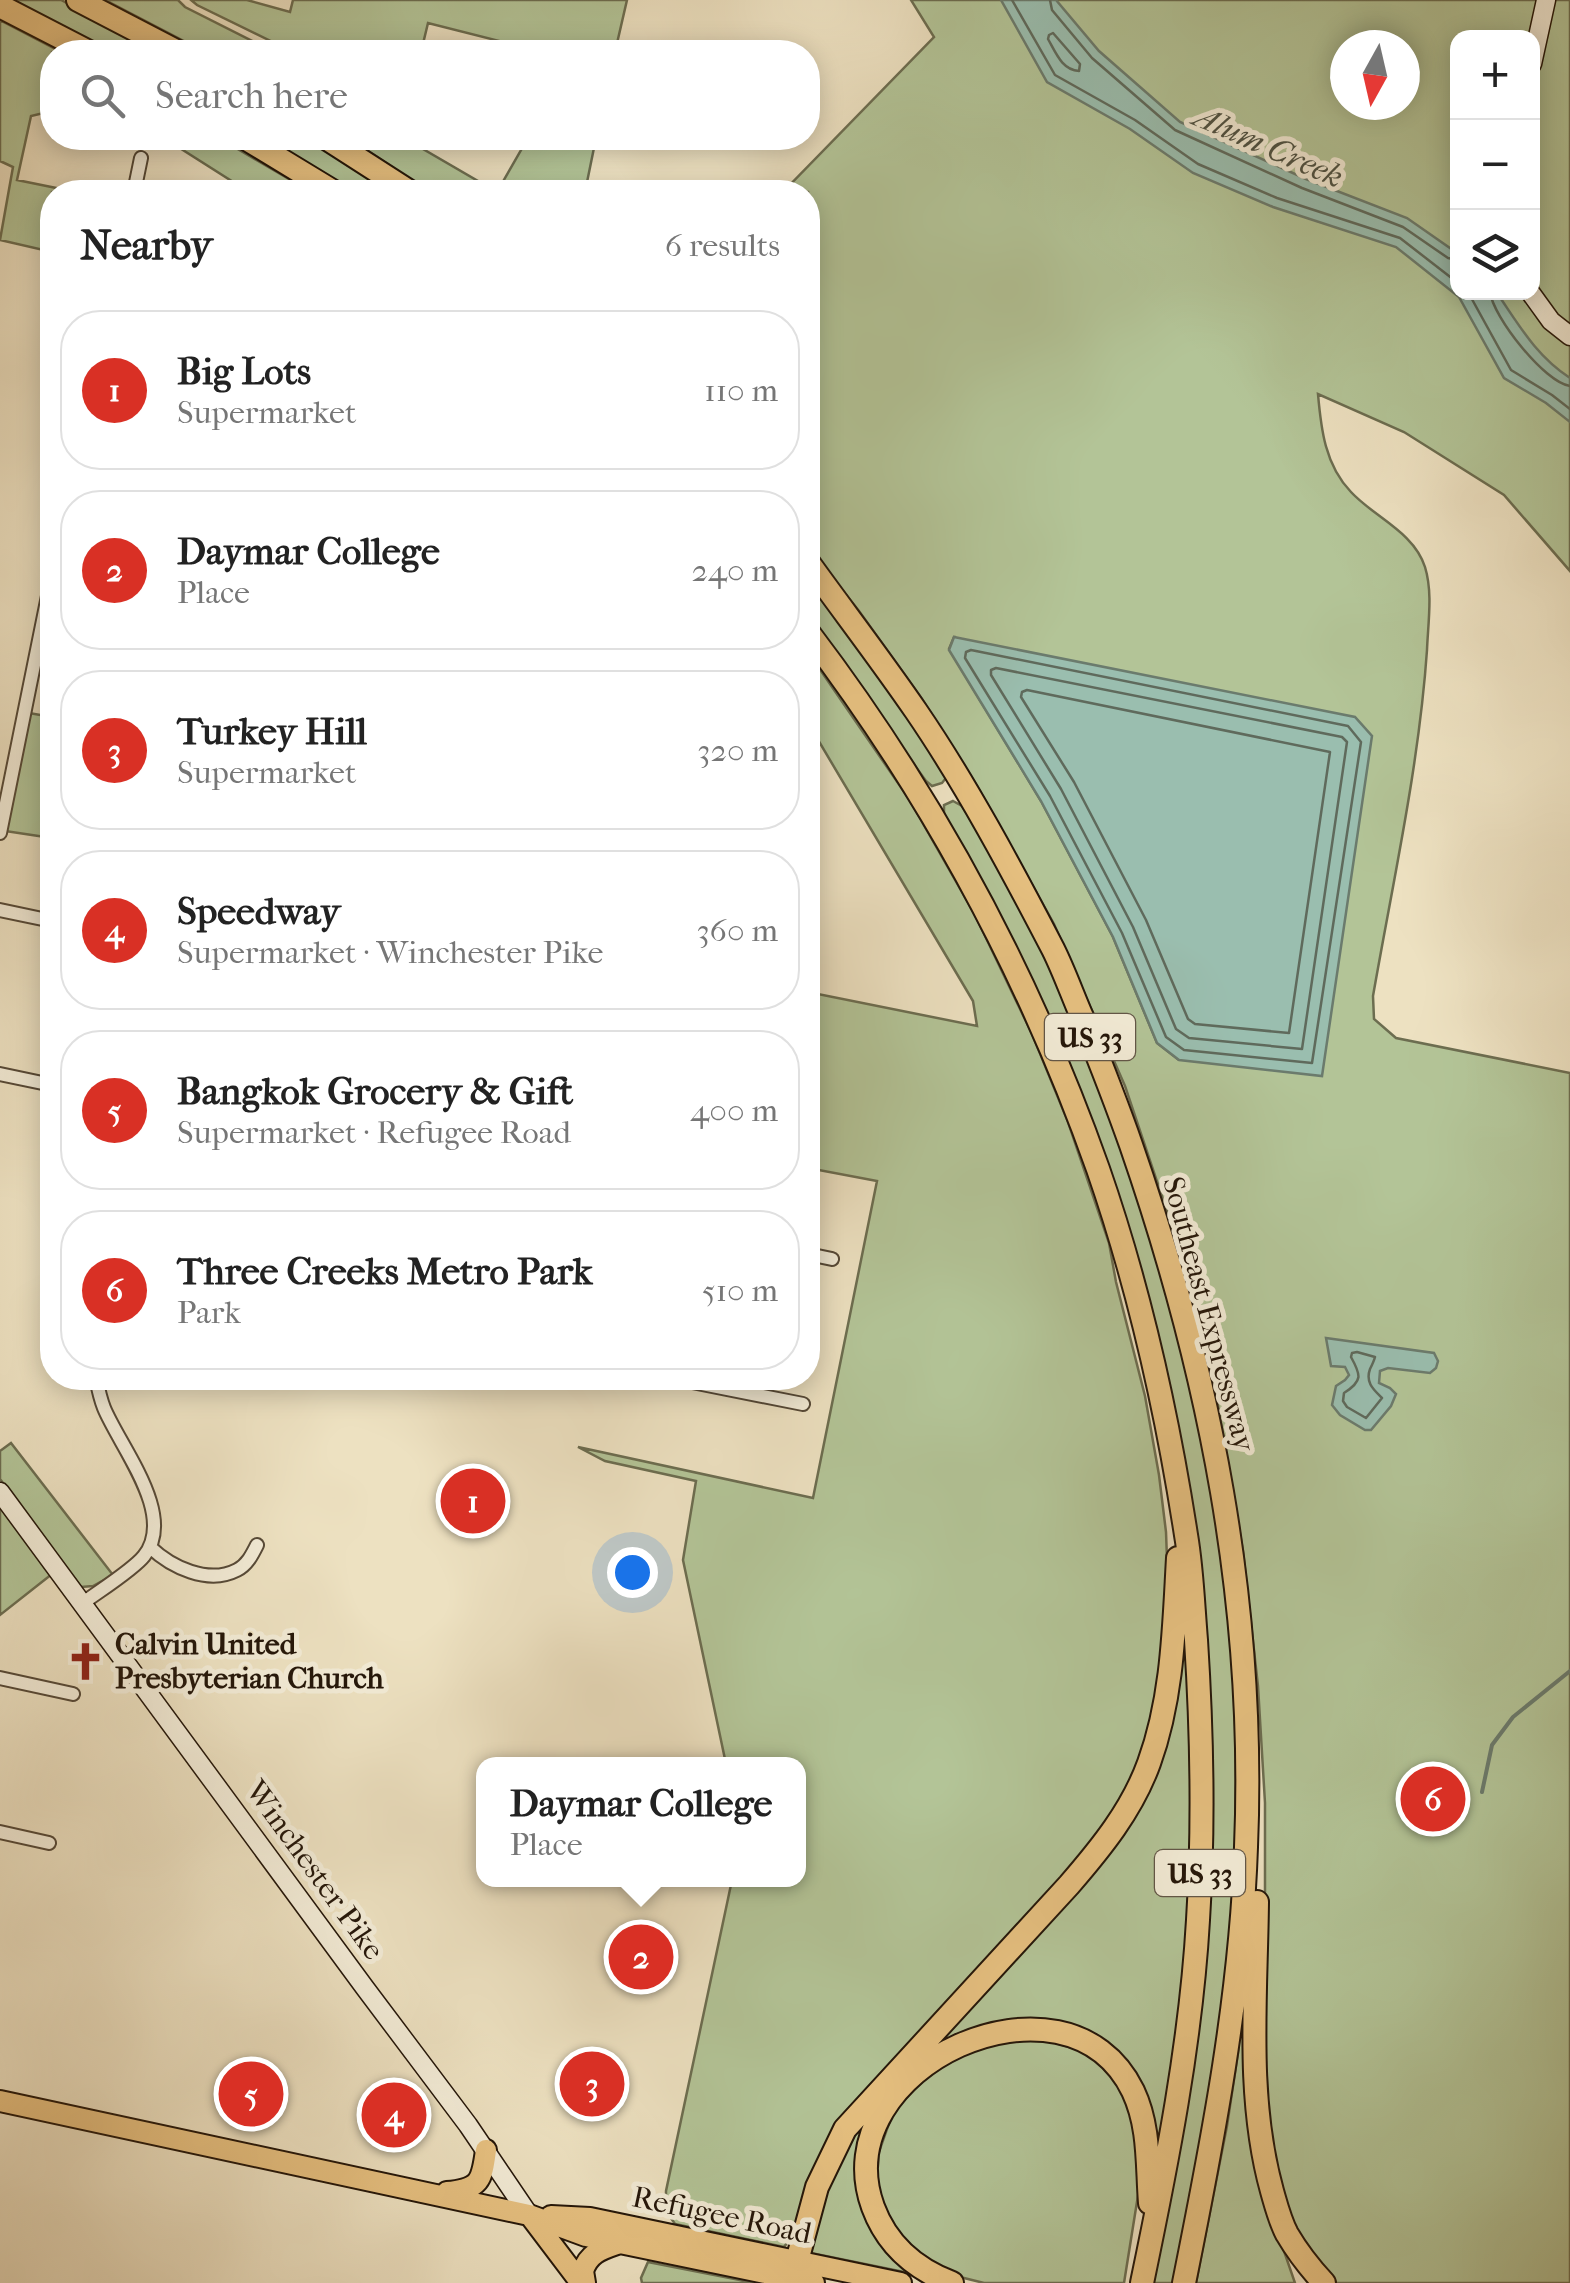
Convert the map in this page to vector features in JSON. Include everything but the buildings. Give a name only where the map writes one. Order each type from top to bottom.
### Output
[{"type":"highway","points":[[78,0],[155,40]]},
{"type":"highway","points":[[0,6],[65,40]]},
{"type":"highway","points":[[265,150],[314,180]]},
{"type":"highway","points":[[345,150],[391,180]]},
{"type":"highway","name":"Southeast Expressway","points":[[820,578],[918,713],[962,784],[1055,953],[1111,1088],[1151,1203],[1204,1391],[1233,1562],[1248,1769],[1242,1923],[1233,2017],[1184,2283]]},
{"type":"highway","name":"US 33","points":[[820,648],[926,805],[984,907],[1046,1036],[1100,1174],[1161,1400],[1192,1588],[1200,1695],[1202,1836],[1188,2027],[1170,2146],[1142,2283]]},
{"type":"highway","points":[[797,2261],[817,2187],[845,2129],[1090,1860],[1128,1806],[1148,1765],[1167,1695],[1181,1510]]},
{"type":"highway","points":[[1248,1769],[1258,1822],[1258,2125],[1265,2167],[1304,2283]]},
{"type":"highway","points":[[952,2283],[916,2266],[890,2239],[870,2199],[866,2155],[879,2115],[905,2082],[947,2053],[986,2036],[1038,2028],[1062,2034],[1104,2055],[1126,2078],[1145,2124],[1152,2234]]},
{"type":"highway","points":[[1287,2234],[1324,2283]]},
{"type":"main road","points":[[1539,30],[1546,0]]},
{"type":"main road","points":[[1536,300],[1550,321],[1570,336]]},
{"type":"main road","name":"Winchester Pike","points":[[0,1492],[583,2283]]},
{"type":"main road","name":"Refugee Road","points":[[0,2101],[530,2215],[586,2236],[814,2283]]},
{"type":"main road","points":[[430,2194],[476,2185],[483,2174],[486,2150]]},
{"type":"main road","name":"Refugee Road","points":[[530,2215],[590,2218],[901,2283]]},
{"type":"main road","points":[[583,2283],[583,2271],[591,2256],[620,2243]]},
{"type":"street","points":[[136,180],[141,158]]},
{"type":"street","points":[[0,832],[40,635]]},
{"type":"street","points":[[0,910],[40,918]]},
{"type":"street","points":[[0,1074],[40,1082]]},
{"type":"street","points":[[820,1256],[832,1259]]},
{"type":"street","points":[[82,1603],[136,1564],[150,1547],[154,1528],[146,1488],[99,1390]]},
{"type":"street","points":[[732,1390],[803,1404]]},
{"type":"street","points":[[150,1547],[172,1564],[208,1574],[241,1568],[257,1545]]},
{"type":"street","points":[[0,1678],[72,1694]]},
{"type":"street","points":[[0,1832],[49,1842]]},
{"type":"shaded area","points":[[4,0],[61,0],[138,40],[81,40]]},
{"type":"shaded area","points":[[105,0],[178,0],[250,40],[182,40]]},
{"type":"shaded area","points":[[191,0],[247,0],[290,12],[293,0],[627,0],[618,40],[495,40],[428,23],[424,40],[269,40]]},
{"type":"shaded area","points":[[911,0],[1540,0],[1534,30],[1450,30],[1450,300],[1540,300],[1540,58],[1553,0],[1570,0],[1570,571],[1504,495],[1404,432],[1318,394],[1323,433],[1335,470],[1360,501],[1412,544],[1425,567],[1429,587],[1418,737],[1373,996],[1374,1019],[1396,1038],[1570,1073],[1570,2283],[1333,2283],[1288,2219],[1275,2167],[1265,2089],[1265,1803],[1258,1686],[1243,1551],[1216,1394],[1181,1253],[1125,1086],[1054,924],[977,786],[922,699],[820,562],[820,180],[795,180],[934,37]],"holes":[[[954,637],[1179,1060],[1157,1043],[1113,937],[1041,801],[949,649]]]},
{"type":"shaded area","points":[[0,20],[40,41],[40,114],[31,116],[17,180],[40,185],[40,249],[0,240],[13,167],[0,161]]},
{"type":"shaded area","points":[[183,150],[239,150],[291,180],[230,180]]},
{"type":"shaded area","points":[[277,150],[329,150],[375,180],[327,180]]},
{"type":"shaded area","points":[[367,150],[425,150],[476,180],[411,180]]},
{"type":"shaded area","points":[[521,150],[594,150],[587,180],[504,180]]},
{"type":"shaded area","points":[[820,590],[899,699],[946,778],[932,786],[820,635]]},
{"type":"shaded area","points":[[820,669],[909,799],[975,915],[1032,1034],[1068,1122],[1109,1243],[1145,1396],[1166,1532],[1168,1586],[1159,1697],[1137,1775],[1096,1843],[860,2102],[798,2228],[784,2247],[675,2224],[666,2211],[666,2191],[731,1887],[806,1887],[806,1757],[725,1757],[683,1560],[696,1481],[605,1461],[578,1447],[813,1498],[877,1181],[820,1170],[820,994],[977,1026],[973,1001],[820,743]]},
{"type":"shaded area","points":[[29,713],[40,715],[40,836],[5,831]]},
{"type":"shaded area","points":[[953,801],[962,806],[1001,868],[1047,955],[1095,1069],[1157,1247],[1207,1460],[1223,1561],[1234,1684],[1235,1874],[1220,2056],[1177,2283],[1150,2283],[1210,1764],[1142,1288],[944,819],[944,805]]},
{"type":"shaded area","points":[[11,1443],[113,1575],[93,1586],[81,1587],[0,1479],[0,1451]]},
{"type":"shaded area","points":[[0,1504],[52,1574],[0,1615]]},
{"type":"shaded area","points":[[1184,1638],[1192,1759],[1188,1920],[1183,1984],[1158,2150],[1130,2075],[1045,2024],[918,2065],[1110,1845]]},
{"type":"shaded area","points":[[1247,1957],[1266,2199],[1295,2283],[1196,2283],[1227,2126]]},
{"type":"shaded area","points":[[1017,2038],[1039,2038],[1093,2057],[1126,2094],[1139,2129],[1140,2183],[1124,2283],[984,2283],[940,2272],[921,2261],[883,2212],[874,2166],[893,2112],[929,2075],[961,2055]]},
{"type":"shaded area","points":[[871,2112],[861,2159],[906,2267],[904,2272],[806,2252],[831,2178]]},
{"type":"shaded area","points":[[648,2262],[755,2283],[642,2283]]},
{"type":"water","points":[[1001,0],[1056,0],[1099,51],[1180,122],[1306,179],[1407,218],[1450,248],[1450,290],[1396,247],[1273,207],[1193,173],[1130,129],[1047,82]]},
{"type":"water","points":[[1461,300],[1502,300],[1538,350],[1570,378],[1570,422],[1504,378]]},
{"type":"water","points":[[954,637],[1355,717],[1372,736],[1322,1076],[1179,1060],[1157,1043],[1113,937],[1041,801],[949,650]]},
{"type":"water","points":[[1326,1338],[1434,1353],[1438,1361],[1430,1373],[1388,1368],[1380,1371],[1379,1383],[1396,1394],[1371,1430],[1365,1430],[1340,1415],[1332,1405],[1336,1386],[1349,1375],[1345,1367],[1331,1366]]},
{"type":"waterway","points":[[1482,1792],[1492,1745],[1513,1717],[1570,1671]]},
{"type":"place","name":"Big Lots","points":[[473,1501]]},
{"type":"place","name":"Calvin United Presbyterian Church","points":[[85,1661]]},
{"type":"place","name":"Three Creeks Metro Park","points":[[1433,1799]]},
{"type":"place","name":"Daymar College","points":[[641,1957]]},
{"type":"place","name":"Turkey Hill","points":[[592,2084]]},
{"type":"place","name":"Bangkok Grocery & Gift","points":[[251,2094]]},
{"type":"place","name":"Speedway","points":[[394,2115]]},
{"type":"water label","name":"Alum Creek","points":[[1269,146]]}]
